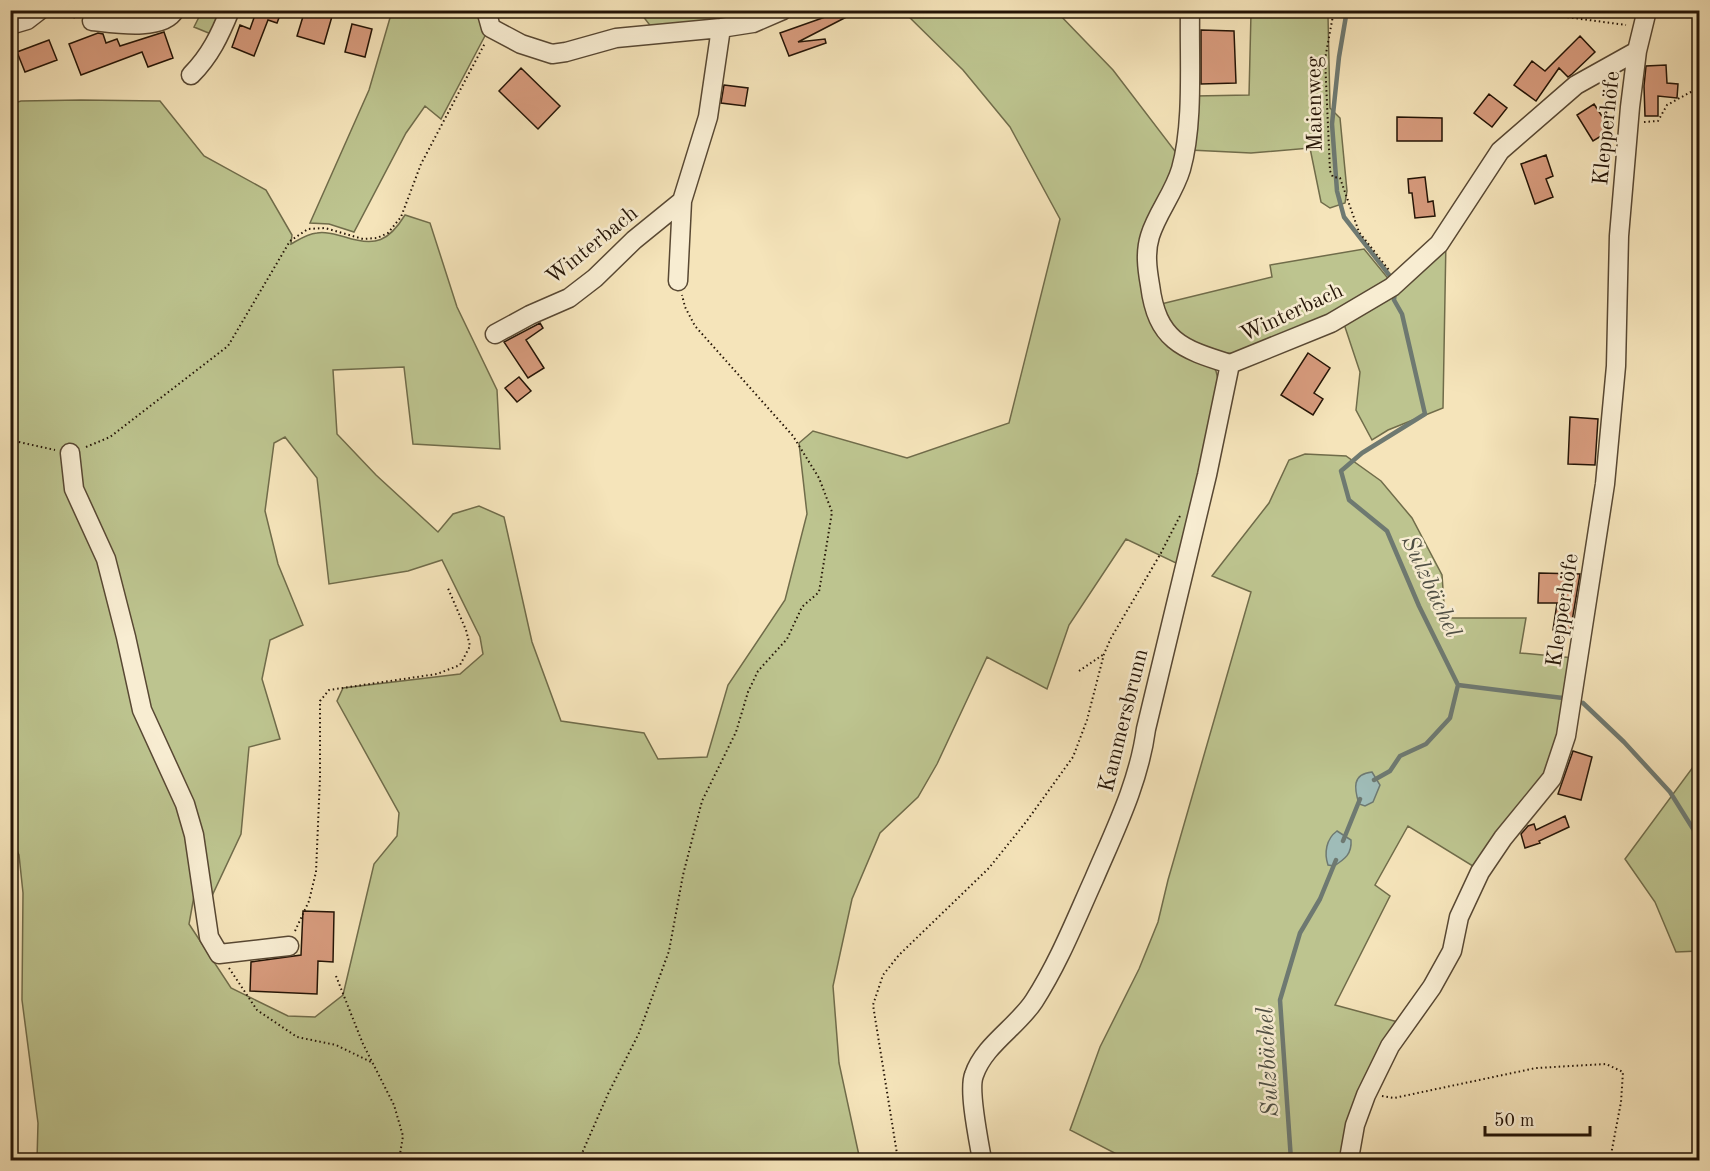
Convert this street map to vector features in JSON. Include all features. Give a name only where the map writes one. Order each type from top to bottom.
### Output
[{"type":"street","points":[[92,21],[130,25],[158,23],[173,14],[175,10]]},
{"type":"street","points":[[191,75],[203,63],[219,38],[230,10]]},
{"type":"street","points":[[488,19],[520,44],[552,54],[616,38],[753,23],[783,10]]},
{"type":"street","name":"Winterbach","points":[[1190,10],[1188,129],[1180,170],[1150,236],[1146,260],[1157,319],[1170,336],[1189,349],[1230,364],[1331,323],[1396,283],[1439,244],[1500,151],[1576,85],[1637,51]]},
{"type":"street","points":[[10,25],[47,12]]},
{"type":"street","name":"Klepperhöfe","points":[[1350,1161],[1355,1125],[1366,1095],[1390,1046],[1432,987],[1452,951],[1460,917],[1480,872],[1503,838],[1552,778],[1566,735],[1605,484],[1616,366],[1619,236],[1630,107],[1637,51],[1645,19]]},
{"type":"street","points":[[678,280],[682,201],[708,117],[721,28]]},
{"type":"street","name":"Winterbach","points":[[495,334],[569,298],[682,201]]},
{"type":"street","name":"Kammersbrunn","points":[[982,1161],[973,1076],[985,1055],[1030,1007],[1053,972],[1128,800],[1143,756],[1146,729],[1207,475],[1230,364]]},
{"type":"street","points":[[70,453],[74,489],[106,559],[126,637],[141,710],[185,804],[195,835],[209,937],[219,954],[289,946]]},
{"type":"path","name":"Maienweg","points":[[1334,10],[1325,59],[1330,171],[1333,177],[1340,178],[1359,232],[1396,283]]},
{"type":"path","points":[[1514,10],[1645,19]]},
{"type":"path","points":[[47,12],[92,21]]},
{"type":"path","points":[[10,440],[70,453],[110,437],[228,346],[290,241],[308,229],[325,228],[363,239],[377,238],[388,233],[400,217],[421,164],[481,53],[488,19]]},
{"type":"path","points":[[1630,107],[1643,122],[1658,121],[1667,105],[1700,87]]},
{"type":"path","points":[[579,1161],[608,1094],[639,1033],[665,961],[683,875],[702,801],[736,732],[748,692],[758,671],[787,639],[802,607],[819,592],[832,512],[819,478],[793,436],[694,326],[684,307],[678,280]]},
{"type":"path","points":[[898,1161],[873,1005],[883,975],[899,955],[989,868],[1073,757],[1088,720],[1104,654],[1111,638],[1181,514]]},
{"type":"path","points":[[289,946],[309,901],[316,872],[320,701],[329,690],[437,674],[460,665],[470,646],[466,630],[447,586]]},
{"type":"path","points":[[1078,671],[1104,654]]},
{"type":"path","points":[[219,954],[257,1010],[297,1037],[336,1045],[372,1063]]},
{"type":"path","points":[[336,976],[363,1044],[394,1106],[403,1137],[399,1161]]},
{"type":"path","points":[[1366,1095],[1394,1098],[1536,1068],[1606,1064],[1623,1072],[1621,1102],[1610,1161]]},
{"type":"green space","points":[[202,11],[220,11],[211,34],[194,27]]},
{"type":"green space","points":[[392,11],[481,11],[487,32],[441,119],[425,106],[406,133],[354,232],[329,224],[310,223],[369,90]]},
{"type":"green space","points":[[639,11],[772,11],[752,20],[652,28]]},
{"type":"green space","points":[[903,11],[1056,11],[1113,70],[1178,155],[1157,208],[1154,323],[1212,365],[1219,383],[1178,564],[1126,539],[1069,625],[1047,689],[987,657],[937,764],[918,797],[880,833],[852,899],[833,986],[839,1063],[860,1160],[37,1160],[38,1123],[22,1000],[23,893],[19,855],[11,837],[11,104],[21,101],[160,101],[204,156],[266,190],[292,235],[291,244],[307,236],[321,233],[356,240],[381,240],[393,231],[405,215],[430,223],[457,307],[497,390],[500,449],[413,444],[404,367],[333,370],[337,434],[376,475],[438,532],[453,514],[479,506],[504,517],[532,642],[561,721],[644,733],[658,759],[707,757],[728,685],[785,600],[807,514],[799,443],[813,431],[907,458],[1009,423],[1060,219],[1010,127],[963,70]],"holes":[[[285,437],[317,478],[329,584],[408,571],[442,560],[480,637],[483,654],[460,674],[343,688],[337,701],[399,813],[397,836],[374,864],[343,995],[315,1017],[288,1016],[231,988],[189,924],[194,896],[210,900],[241,834],[249,747],[280,739],[262,679],[270,640],[303,625],[278,564],[265,511],[274,443]]]},
{"type":"green space","points":[[1251,13],[1328,16],[1330,108],[1340,118],[1347,191],[1345,203],[1330,208],[1321,202],[1310,148],[1251,153],[1190,150],[1195,96],[1249,95]]},
{"type":"green space","points":[[1446,239],[1443,408],[1388,430],[1372,440],[1356,410],[1360,372],[1343,321]]},
{"type":"green space","points":[[1364,249],[1391,282],[1328,319],[1238,354],[1212,352],[1174,334],[1157,305],[1272,277],[1270,265]]},
{"type":"green space","points":[[1305,454],[1346,456],[1381,481],[1412,518],[1442,575],[1445,618],[1526,618],[1520,653],[1574,658],[1565,724],[1547,779],[1476,868],[1408,826],[1375,885],[1390,896],[1335,1005],[1398,1022],[1347,1160],[1128,1160],[1070,1130],[1100,1047],[1139,969],[1158,922],[1251,592],[1212,576],[1269,503],[1289,460]]},
{"type":"green space","points":[[1699,759],[1699,951],[1676,952],[1655,902],[1625,859]]},
{"type":"water","points":[[1372,772],[1380,785],[1373,802],[1365,806],[1359,804],[1356,783],[1365,773]]},
{"type":"water","points":[[1337,831],[1351,840],[1350,849],[1341,861],[1334,866],[1328,865],[1327,846],[1330,838]]},
{"type":"building","points":[[247,10],[282,10],[277,23],[268,20],[254,56],[232,47],[240,25],[250,29],[255,15]]},
{"type":"building","points":[[305,10],[323,10],[333,13],[324,44],[297,36]]},
{"type":"building","points":[[826,10],[860,10],[798,42],[825,39],[826,43],[789,56],[780,33],[828,16]]},
{"type":"building","points":[[352,24],[372,29],[365,57],[345,52]]},
{"type":"building","points":[[1201,30],[1234,31],[1236,83],[1201,84]]},
{"type":"building","points":[[164,32],[173,58],[148,67],[142,52],[81,75],[69,44],[98,33],[103,34],[106,43],[117,39],[120,46]]},
{"type":"building","points":[[1580,36],[1595,52],[1568,77],[1559,68],[1536,101],[1514,85],[1532,61],[1545,71]]},
{"type":"building","points":[[49,40],[57,60],[25,72],[17,52]]},
{"type":"building","points":[[1666,65],[1667,83],[1678,84],[1677,98],[1658,96],[1658,116],[1645,116],[1646,66]]},
{"type":"building","points":[[521,68],[560,106],[538,129],[499,91]]},
{"type":"building","points":[[724,85],[748,88],[745,106],[721,103]]},
{"type":"building","points":[[1489,94],[1507,108],[1492,127],[1474,113]]},
{"type":"building","points":[[1594,104],[1611,130],[1593,141],[1577,115]]},
{"type":"building","points":[[1397,117],[1442,118],[1442,141],[1397,141]]},
{"type":"building","points":[[1546,155],[1553,176],[1546,179],[1553,197],[1535,204],[1521,164]]},
{"type":"building","points":[[1425,177],[1428,202],[1433,201],[1435,216],[1415,218],[1408,179]]},
{"type":"building","points":[[540,323],[543,328],[526,340],[544,368],[528,378],[504,342]]},
{"type":"building","points":[[1308,353],[1330,368],[1314,393],[1323,399],[1313,415],[1281,395]]},
{"type":"building","points":[[519,377],[531,391],[517,402],[505,388]]},
{"type":"building","points":[[1570,417],[1598,419],[1595,465],[1568,464]]},
{"type":"building","points":[[1539,573],[1580,574],[1570,633],[1553,630],[1557,603],[1538,603]]},
{"type":"building","points":[[1573,751],[1592,757],[1581,800],[1558,794]]},
{"type":"building","points":[[1565,816],[1569,827],[1539,841],[1540,843],[1525,848],[1521,834],[1528,826],[1534,824],[1536,830]]},
{"type":"building","points":[[303,911],[334,912],[333,962],[318,961],[317,994],[250,991],[251,962],[301,955]]},
{"type":"waterway","name":"Sulzbächel","points":[[1347,10],[1339,57],[1332,124],[1337,191],[1344,217],[1393,280]]},
{"type":"waterway","name":"Sulzbächel","points":[[1374,780],[1390,771],[1400,756],[1426,744],[1450,718],[1458,685],[1419,606],[1387,531],[1349,500],[1341,471],[1362,453],[1425,414],[1402,314],[1394,300],[1395,291]]},
{"type":"waterway","points":[[1458,685],[1563,698]]},
{"type":"waterway","points":[[1583,703],[1624,742],[1670,792],[1700,840]]},
{"type":"waterway","name":"Sulzbächel","points":[[1343,841],[1360,799]]},
{"type":"waterway","name":"Sulzbächel","points":[[1291,1160],[1280,1000],[1300,933],[1320,899],[1336,860]]},
{"type":"waterway","points":[[1699,1160],[1698,1071],[1700,1070]]}]
